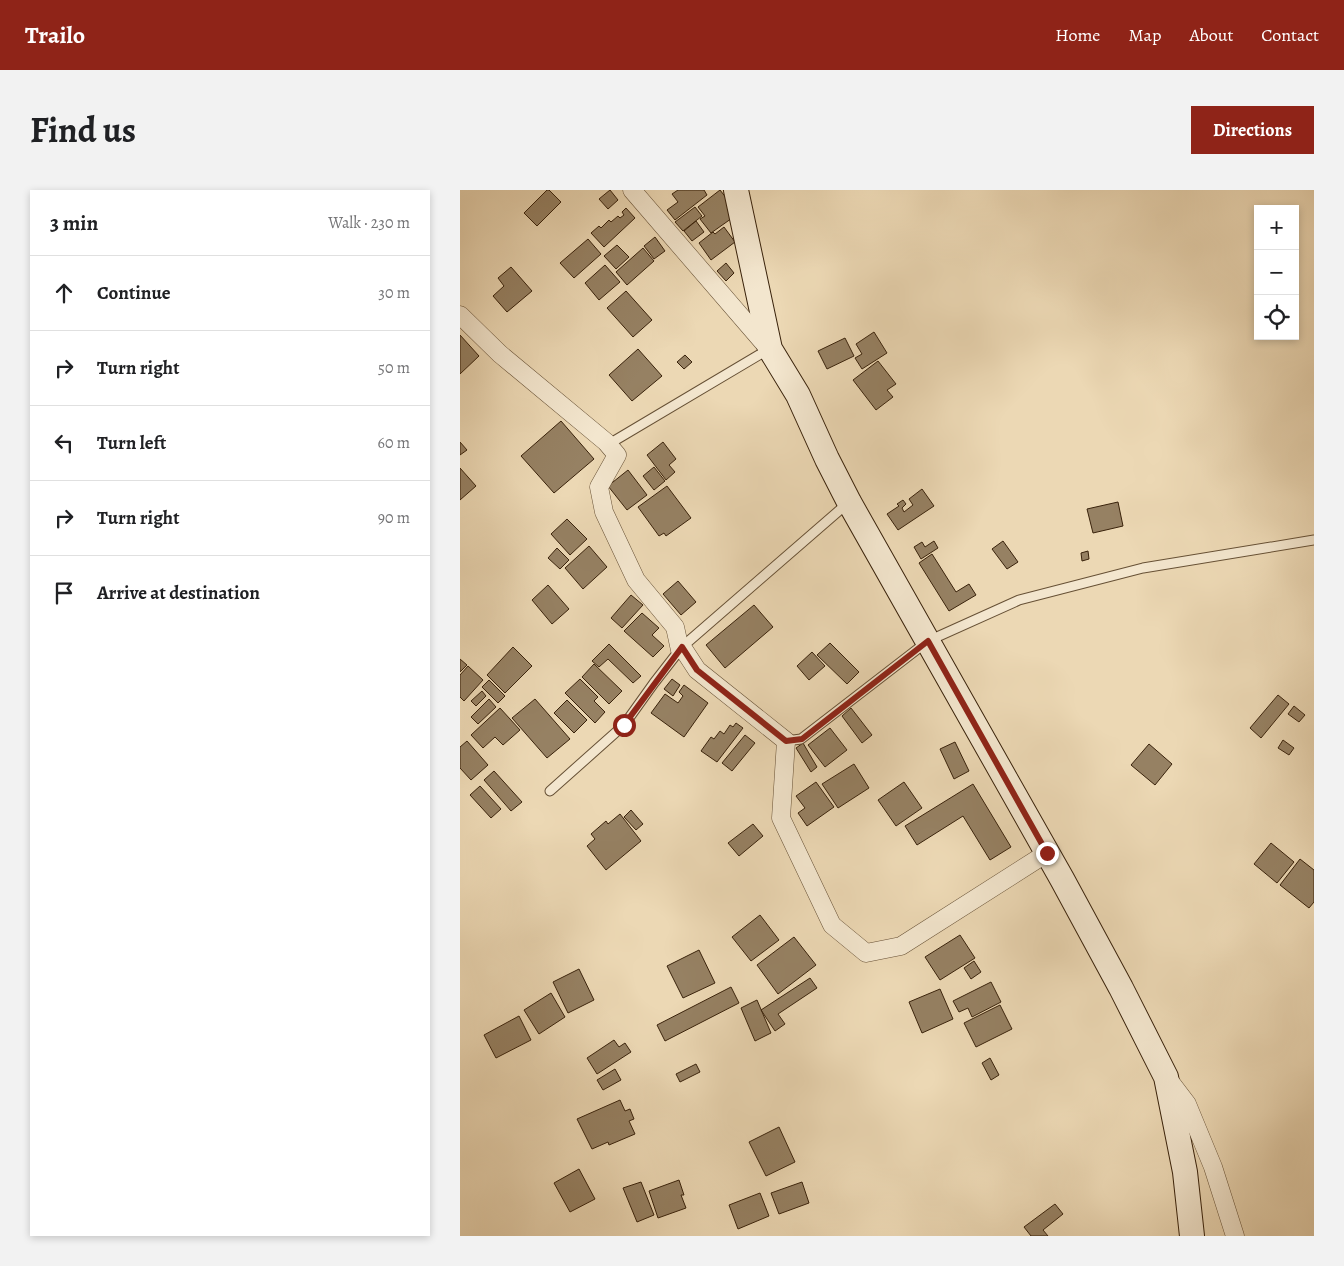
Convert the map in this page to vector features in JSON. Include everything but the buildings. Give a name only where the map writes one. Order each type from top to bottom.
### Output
[{"type":"main road","points":[[736,190],[770,349],[798,395],[827,460],[849,502],[1047,853],[1121,988],[1166,1078],[1185,1172],[1192,1236]]},
{"type":"street","points":[[632,190],[770,349]]},
{"type":"street","points":[[460,315],[500,354],[606,442],[617,455],[599,487],[604,512],[636,580],[675,627],[681,649],[697,670],[786,741],[781,818],[832,925],[866,953],[901,946],[1047,853]]},
{"type":"street","points":[[1166,1078],[1188,1104],[1213,1167],[1235,1236]]},
{"type":"lane","points":[[606,442],[614,441],[770,349]]},
{"type":"lane","points":[[550,791],[624,725],[681,649],[849,502]]},
{"type":"lane","points":[[786,741],[802,739],[928,641],[1019,600],[1143,568],[1314,540]]},
{"type":"route","points":[[624,725],[682,647],[697,670],[786,741],[802,739],[928,641],[1047,853]]}]
